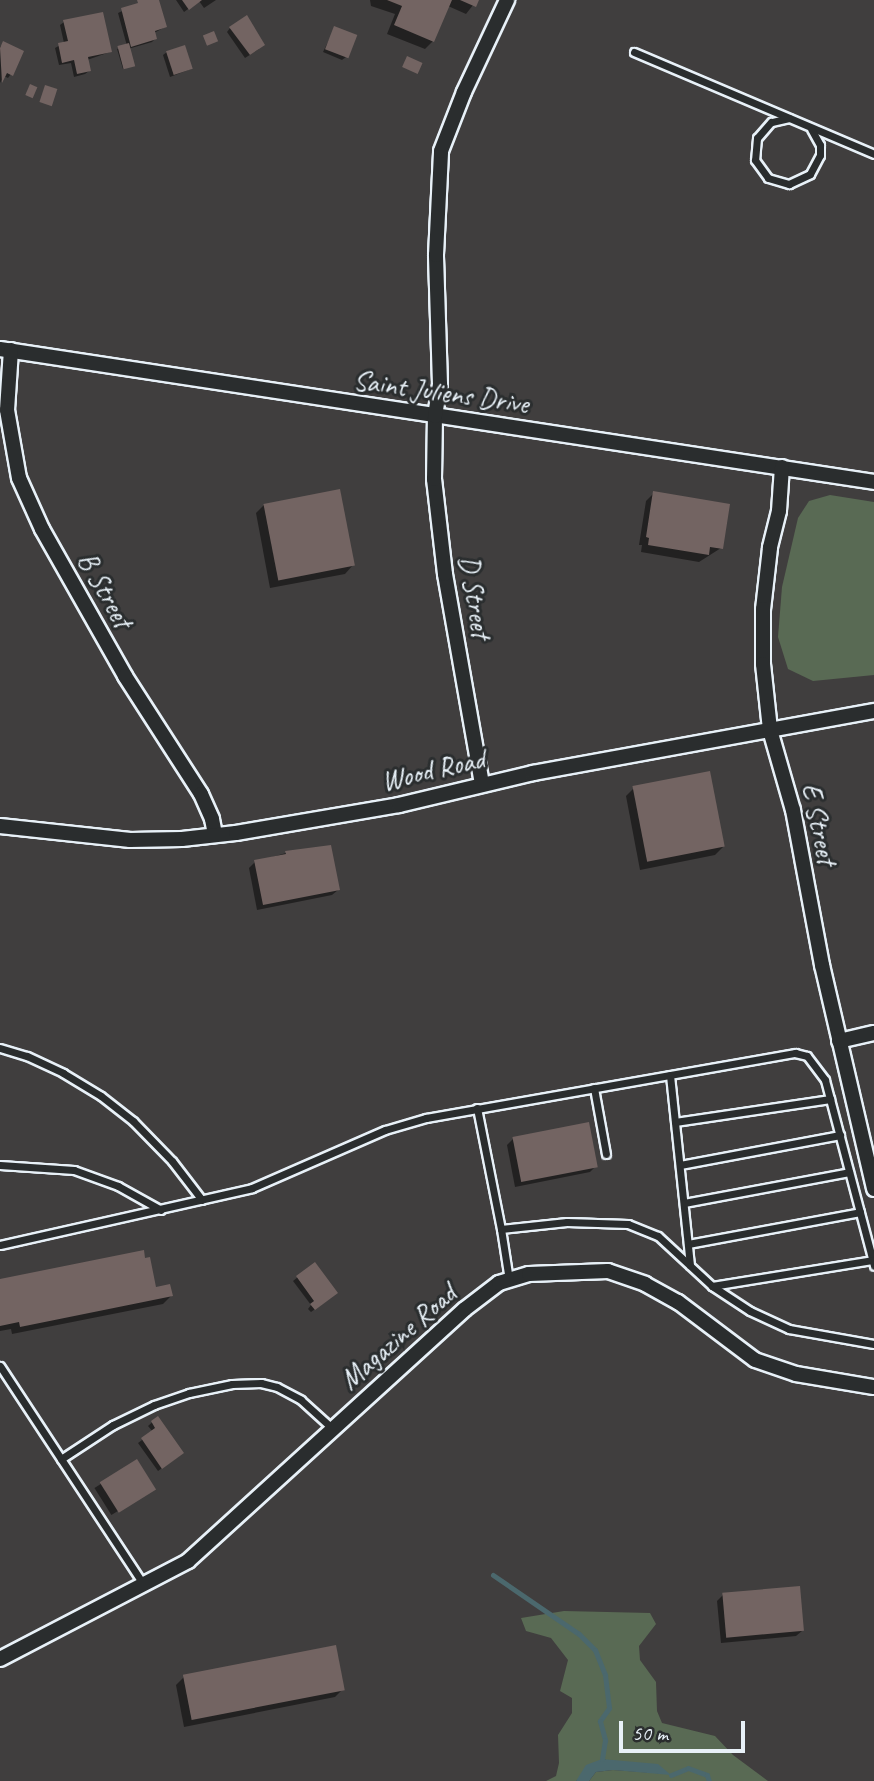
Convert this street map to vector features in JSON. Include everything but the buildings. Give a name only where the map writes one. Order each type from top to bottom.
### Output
[{"type":"street","name":"D Street","points":[[482,784],[444,574],[434,479],[435,416],[440,384],[436,255],[441,151],[464,92],[507,0]]},
{"type":"street","name":"Saint Juliens Drive","points":[[5,349],[874,482]]},
{"type":"street","name":"B Street","points":[[5,349],[7,410],[19,478],[43,529],[125,676],[201,794],[215,835]]},
{"type":"street","name":"E Street","points":[[782,467],[779,512],[770,548],[762,609],[763,664],[770,730],[793,810],[839,1041],[874,1189]]},
{"type":"street","name":"Wood Road","points":[[0,826],[130,840],[215,835],[399,805],[482,784],[874,711]]},
{"type":"street","points":[[839,1041],[874,1034]]},
{"type":"street","name":"Magazine Road","points":[[0,1659],[188,1561],[375,1388],[428,1346],[465,1309],[499,1283],[529,1274],[608,1271],[645,1284],[678,1302],[755,1360],[796,1374],[874,1387]]},
{"type":"lane","points":[[634,52],[874,154]]},
{"type":"lane","points":[[789,118],[771,122],[762,129],[754,149],[760,170],[778,183],[800,181],[817,166],[820,145],[810,127]]},
{"type":"lane","points":[[0,1048],[27,1056],[63,1073],[133,1121],[172,1161],[202,1200]]},
{"type":"lane","points":[[0,1245],[252,1188],[385,1130],[477,1108],[795,1053],[807,1056],[825,1080],[873,1263],[712,1286]]},
{"type":"lane","points":[[670,1075],[690,1265]]},
{"type":"lane","points":[[594,1088],[606,1154]]},
{"type":"lane","points":[[676,1122],[830,1099]]},
{"type":"lane","points":[[477,1108],[509,1280]]},
{"type":"lane","points":[[680,1164],[840,1135]]},
{"type":"lane","points":[[0,1165],[74,1170],[118,1186],[162,1210]]},
{"type":"lane","points":[[684,1203],[849,1172]]},
{"type":"lane","points":[[688,1244],[860,1212]]},
{"type":"lane","points":[[501,1229],[567,1222],[628,1224],[658,1236],[712,1286],[750,1311],[789,1329],[874,1344]]},
{"type":"lane","points":[[0,1366],[144,1584]]},
{"type":"lane","points":[[61,1459],[113,1425],[154,1405],[189,1393],[232,1384],[261,1383],[277,1387],[301,1401],[333,1429]]},
{"type":"green space","points":[[830,495],[874,502],[874,675],[813,681],[788,669],[778,637],[782,587],[798,518],[809,501]]},
{"type":"green space","points":[[564,1611],[650,1613],[656,1624],[639,1646],[640,1660],[656,1682],[657,1711],[662,1723],[715,1736],[733,1755],[768,1781],[589,1781],[596,1772],[613,1770],[669,1774],[602,1759],[576,1781],[546,1781],[556,1776],[559,1763],[558,1735],[572,1713],[572,1698],[560,1691],[568,1660],[551,1638],[526,1631],[521,1618]]},
{"type":"water","points":[[602,1759],[658,1764],[671,1775],[613,1770],[596,1772],[589,1781],[576,1781],[586,1765]]},
{"type":"waterway","points":[[493,1575],[579,1634],[595,1650],[605,1675],[609,1708],[600,1721],[605,1740],[602,1759]]},
{"type":"waterway","points":[[671,1775],[688,1768],[707,1775],[709,1781]]}]
